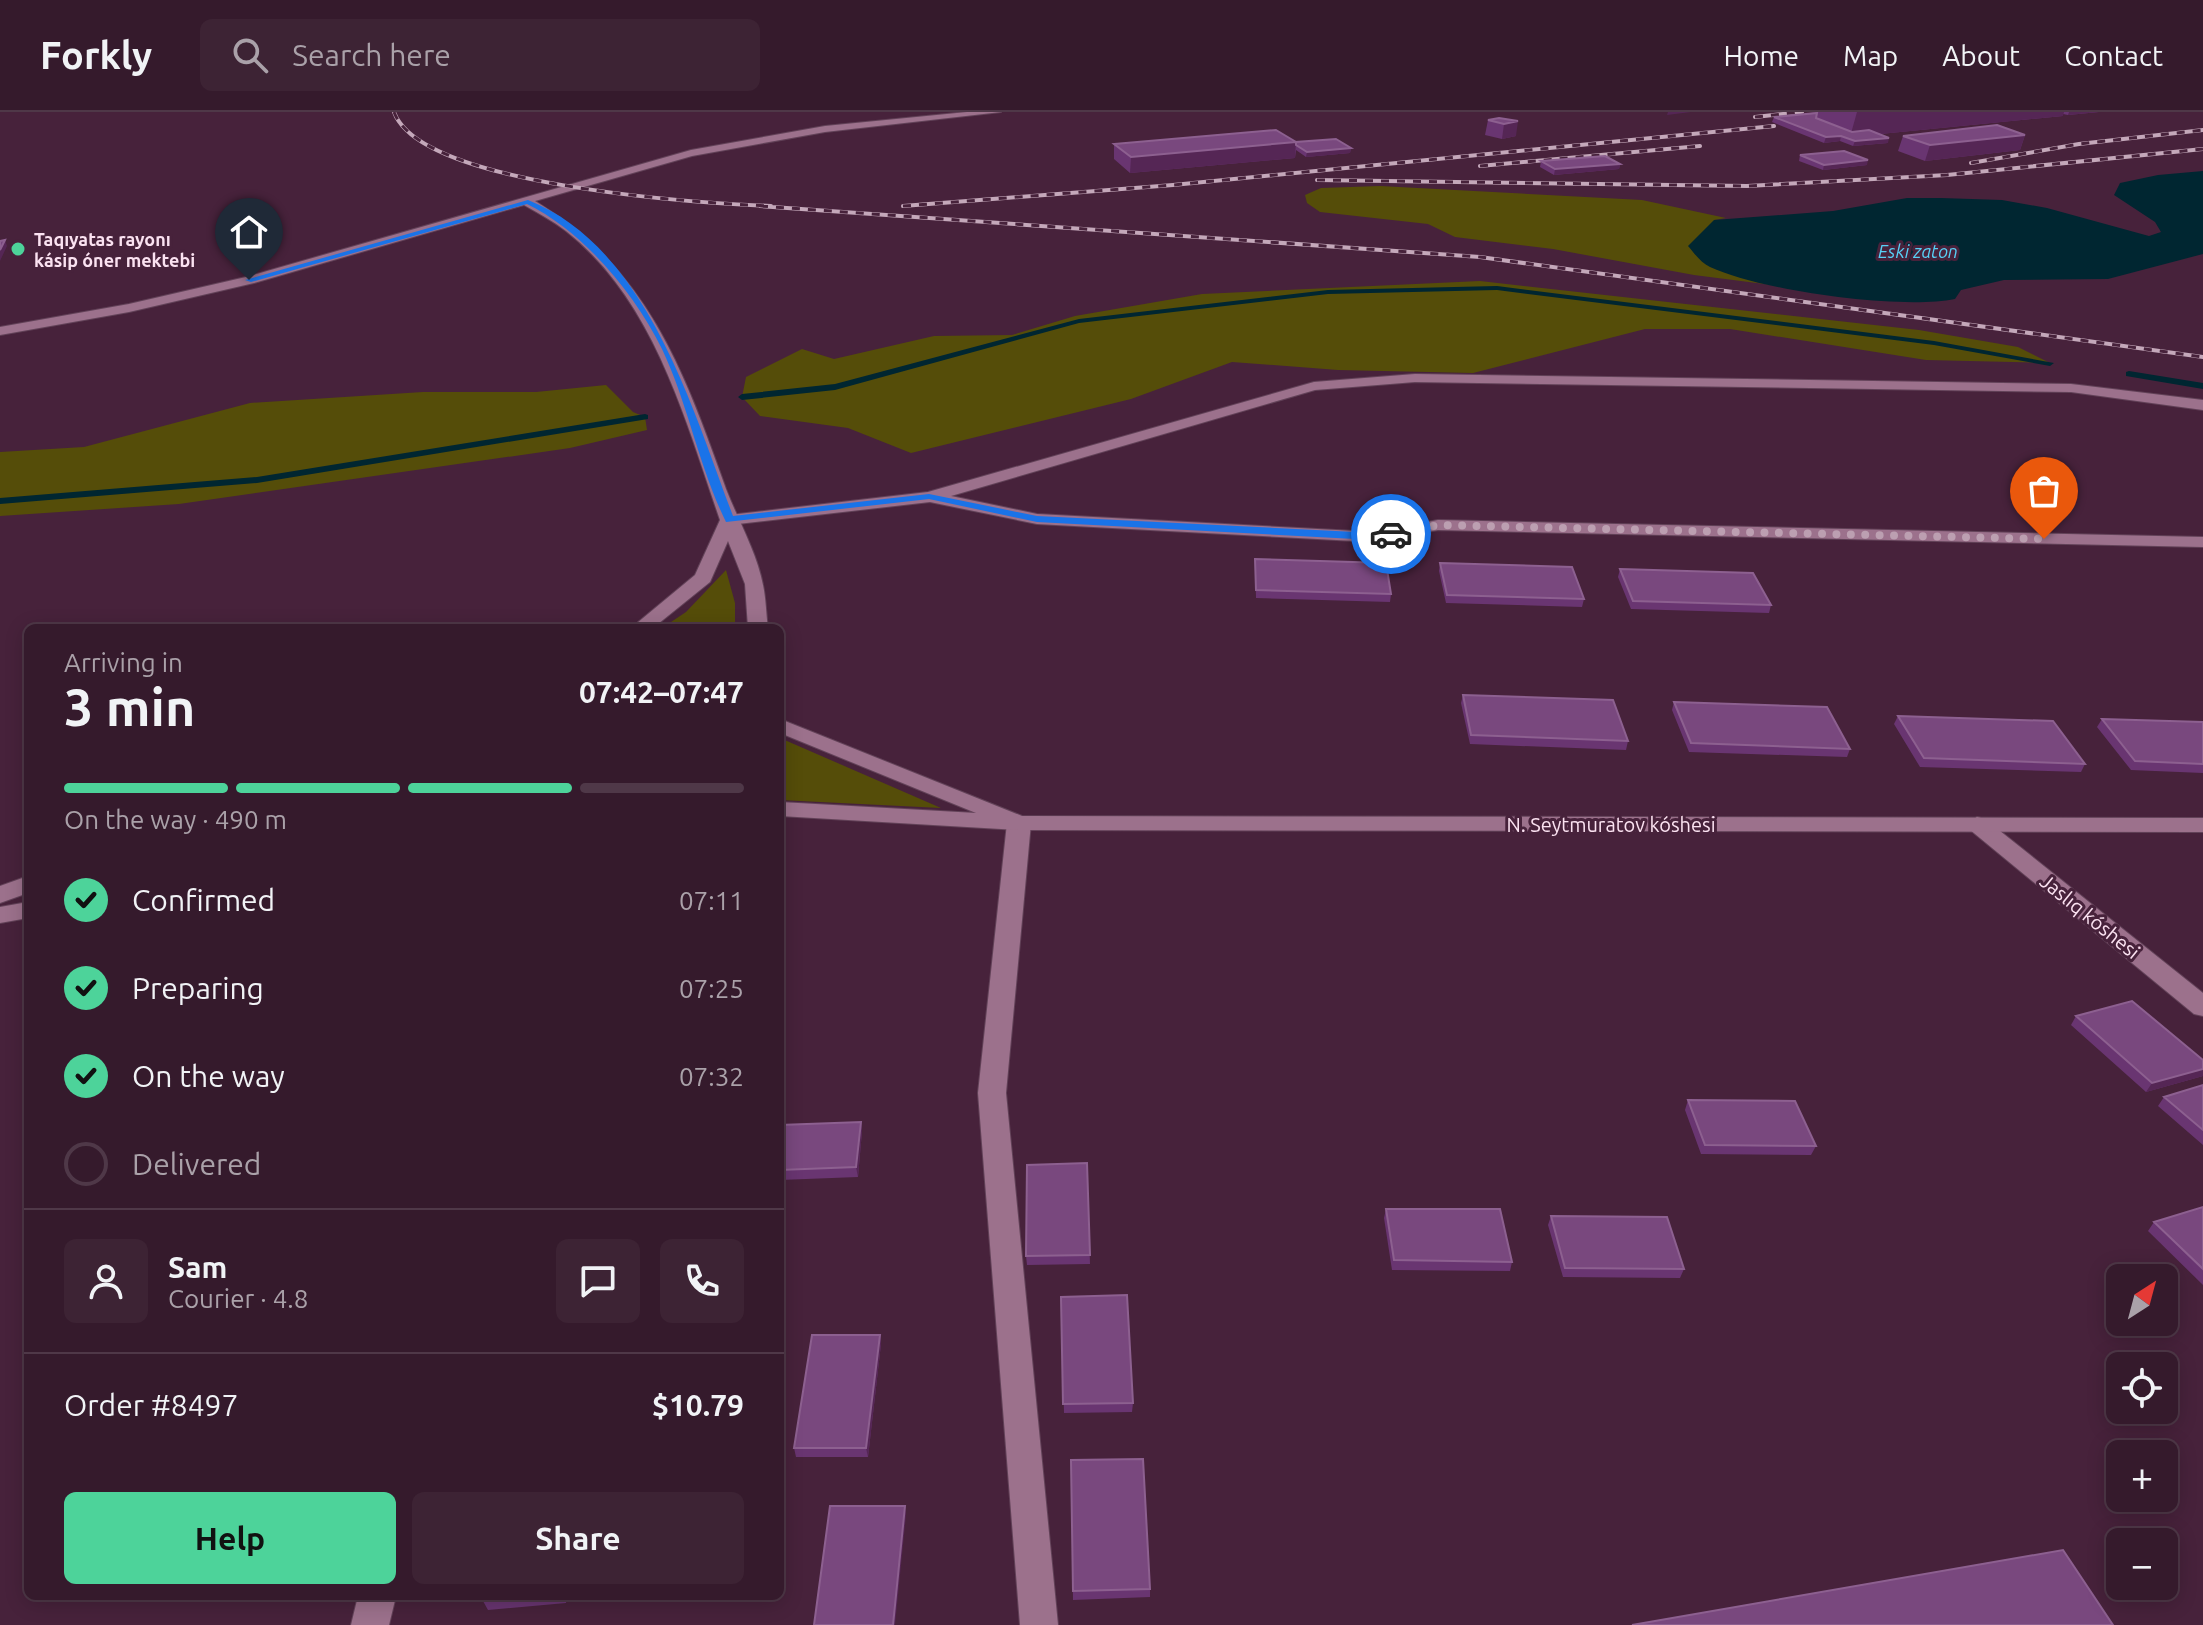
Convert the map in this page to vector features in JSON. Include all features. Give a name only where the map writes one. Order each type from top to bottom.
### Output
[{"type":"street","points":[[0,331],[129,308],[249,280],[528,202],[652,162],[754,139],[996,112]]},
{"type":"street","points":[[528,202],[553,214],[607,260],[665,348],[754,584],[758,624]]},
{"type":"street","points":[[729,520],[929,497],[1314,386],[1347,381],[1415,378],[2071,388],[2203,405]]},
{"type":"street","points":[[929,497],[1037,519],[1374,537],[1438,525],[2203,542]]},
{"type":"street","points":[[646,624],[703,578],[729,520]]},
{"type":"street","points":[[784,727],[1019,823],[992,1093],[1039,1625]]},
{"type":"street","name":"N. Seytmuratov kóshesi","points":[[784,809],[1019,823],[2203,825]]},
{"type":"street","name":"Jaslıq kóshesi","points":[[1977,824],[2203,1007]]},
{"type":"street","points":[[0,895],[24,886]]},
{"type":"street","points":[[0,915],[24,911]]},
{"type":"street","points":[[370,1625],[376,1600]]},
{"type":"shaded area","points":[[1380,186],[1642,200],[1726,218],[1714,220],[1755,282],[1803,289],[1694,275],[1553,249],[1455,237],[1428,224],[1320,212],[1307,203],[1305,195],[1321,188]]},
{"type":"shaded area","points":[[1480,281],[1919,330],[2018,347],[2050,363],[1926,360],[1730,329],[1645,329],[1473,373],[1338,370],[1232,362],[1131,399],[911,453],[848,428],[760,416],[742,397],[746,377],[802,349],[834,359],[934,336],[1012,335],[1075,316],[1202,294]]},
{"type":"shaded area","points":[[606,385],[633,412],[645,417],[647,430],[570,448],[179,504],[0,516],[0,452],[84,447],[250,403],[423,392],[536,392]]},
{"type":"shaded area","points":[[726,570],[735,603],[735,624],[668,624],[686,612]]},
{"type":"shaded area","points":[[784,740],[941,808],[784,800]]},
{"type":"water","name":"Eski zaton","points":[[2203,171],[2203,254],[2108,279],[2004,280],[1961,290],[1955,299],[1931,302],[1867,300],[1796,291],[1733,276],[1707,265],[1688,246],[1714,220],[1833,211],[1907,198],[2002,200],[2047,208],[2149,236],[2161,232],[2155,222],[2114,195],[2120,183],[2158,175]]},
{"type":"building","points":[[1817,113],[1816,118],[1852,132],[1869,130],[1889,138],[1855,141],[1841,136],[1826,137],[1774,117]]},
{"type":"building","points":[[1488,120],[1518,121],[1504,124]]},
{"type":"building","points":[[1997,125],[2025,135],[1930,145],[1903,136]]},
{"type":"building","points":[[1276,130],[1296,142],[1131,157],[1114,144]]},
{"type":"building","points":[[1336,139],[1351,148],[1307,152],[1296,145],[1296,142]]},
{"type":"building","points":[[1844,151],[1868,160],[1824,165],[1800,155]]},
{"type":"building","points":[[1605,156],[1620,164],[1555,169],[1541,161]]},
{"type":"building","points":[[1255,559],[1386,563],[1391,594],[1256,590]]},
{"type":"building","points":[[1440,563],[1572,567],[1584,599],[1447,595]]},
{"type":"building","points":[[1620,569],[1753,573],[1771,605],[1633,601]]},
{"type":"building","points":[[1463,695],[1613,700],[1628,741],[1471,735]]},
{"type":"building","points":[[1674,702],[1827,707],[1850,749],[1691,743]]},
{"type":"building","points":[[1898,716],[2053,721],[2085,764],[1924,758]]},
{"type":"building","points":[[2102,719],[2203,722],[2203,764],[2135,761]]},
{"type":"building","points":[[2132,1001],[2203,1060],[2203,1069],[2152,1083],[2076,1016]]},
{"type":"building","points":[[2203,1085],[2203,1130],[2164,1097]]},
{"type":"building","points":[[1688,1100],[1795,1101],[1816,1146],[1705,1145]]},
{"type":"building","points":[[861,1122],[856,1167],[784,1170],[784,1125]]},
{"type":"building","points":[[1087,1163],[1090,1255],[1026,1256],[1027,1165]]},
{"type":"building","points":[[2203,1207],[2203,1269],[2154,1222]]},
{"type":"building","points":[[1386,1209],[1500,1209],[1512,1262],[1394,1260]]},
{"type":"building","points":[[1551,1216],[1667,1217],[1684,1269],[1565,1268]]},
{"type":"building","points":[[1127,1295],[1133,1403],[1063,1404],[1061,1297]]},
{"type":"building","points":[[812,1335],[880,1335],[866,1448],[794,1448]]},
{"type":"building","points":[[1143,1459],[1150,1589],[1073,1591],[1071,1460]]},
{"type":"building","points":[[830,1506],[905,1506],[893,1625],[814,1625]]},
{"type":"building","points":[[2063,1550],[2113,1625],[1632,1625]]},
{"type":"waterway","points":[[742,397],[835,387],[1079,321],[1328,292],[1497,288],[1934,343],[2050,363]]},
{"type":"waterway","points":[[2129,374],[2203,386]]},
{"type":"waterway","points":[[0,501],[257,480],[645,417]]},
{"type":"railway","points":[[394,112],[415,137],[454,157],[506,173],[565,186],[627,194],[771,206]]},
{"type":"railway","points":[[1755,117],[1802,112]]},
{"type":"railway","points":[[903,206],[1173,185],[1774,126]]},
{"type":"railway","points":[[1971,163],[2079,144],[2203,130]]},
{"type":"railway","points":[[1480,166],[1700,146]]},
{"type":"railway","points":[[1317,180],[1747,186],[1947,175],[2203,149]]},
{"type":"railway","points":[[760,206],[1480,257],[2203,357]]},
{"type":"way so far","points":[[1391,534],[1438,525],[2044,539]]},
{"type":"place","name":"Taqıyatas rayonı kásip óner mektebi","points":[[18,249]]},
{"type":"route","points":[[249,280],[528,202],[553,214],[607,260],[665,348],[729,520],[883,505],[929,497],[1037,519],[1374,537],[1391,534]]}]
